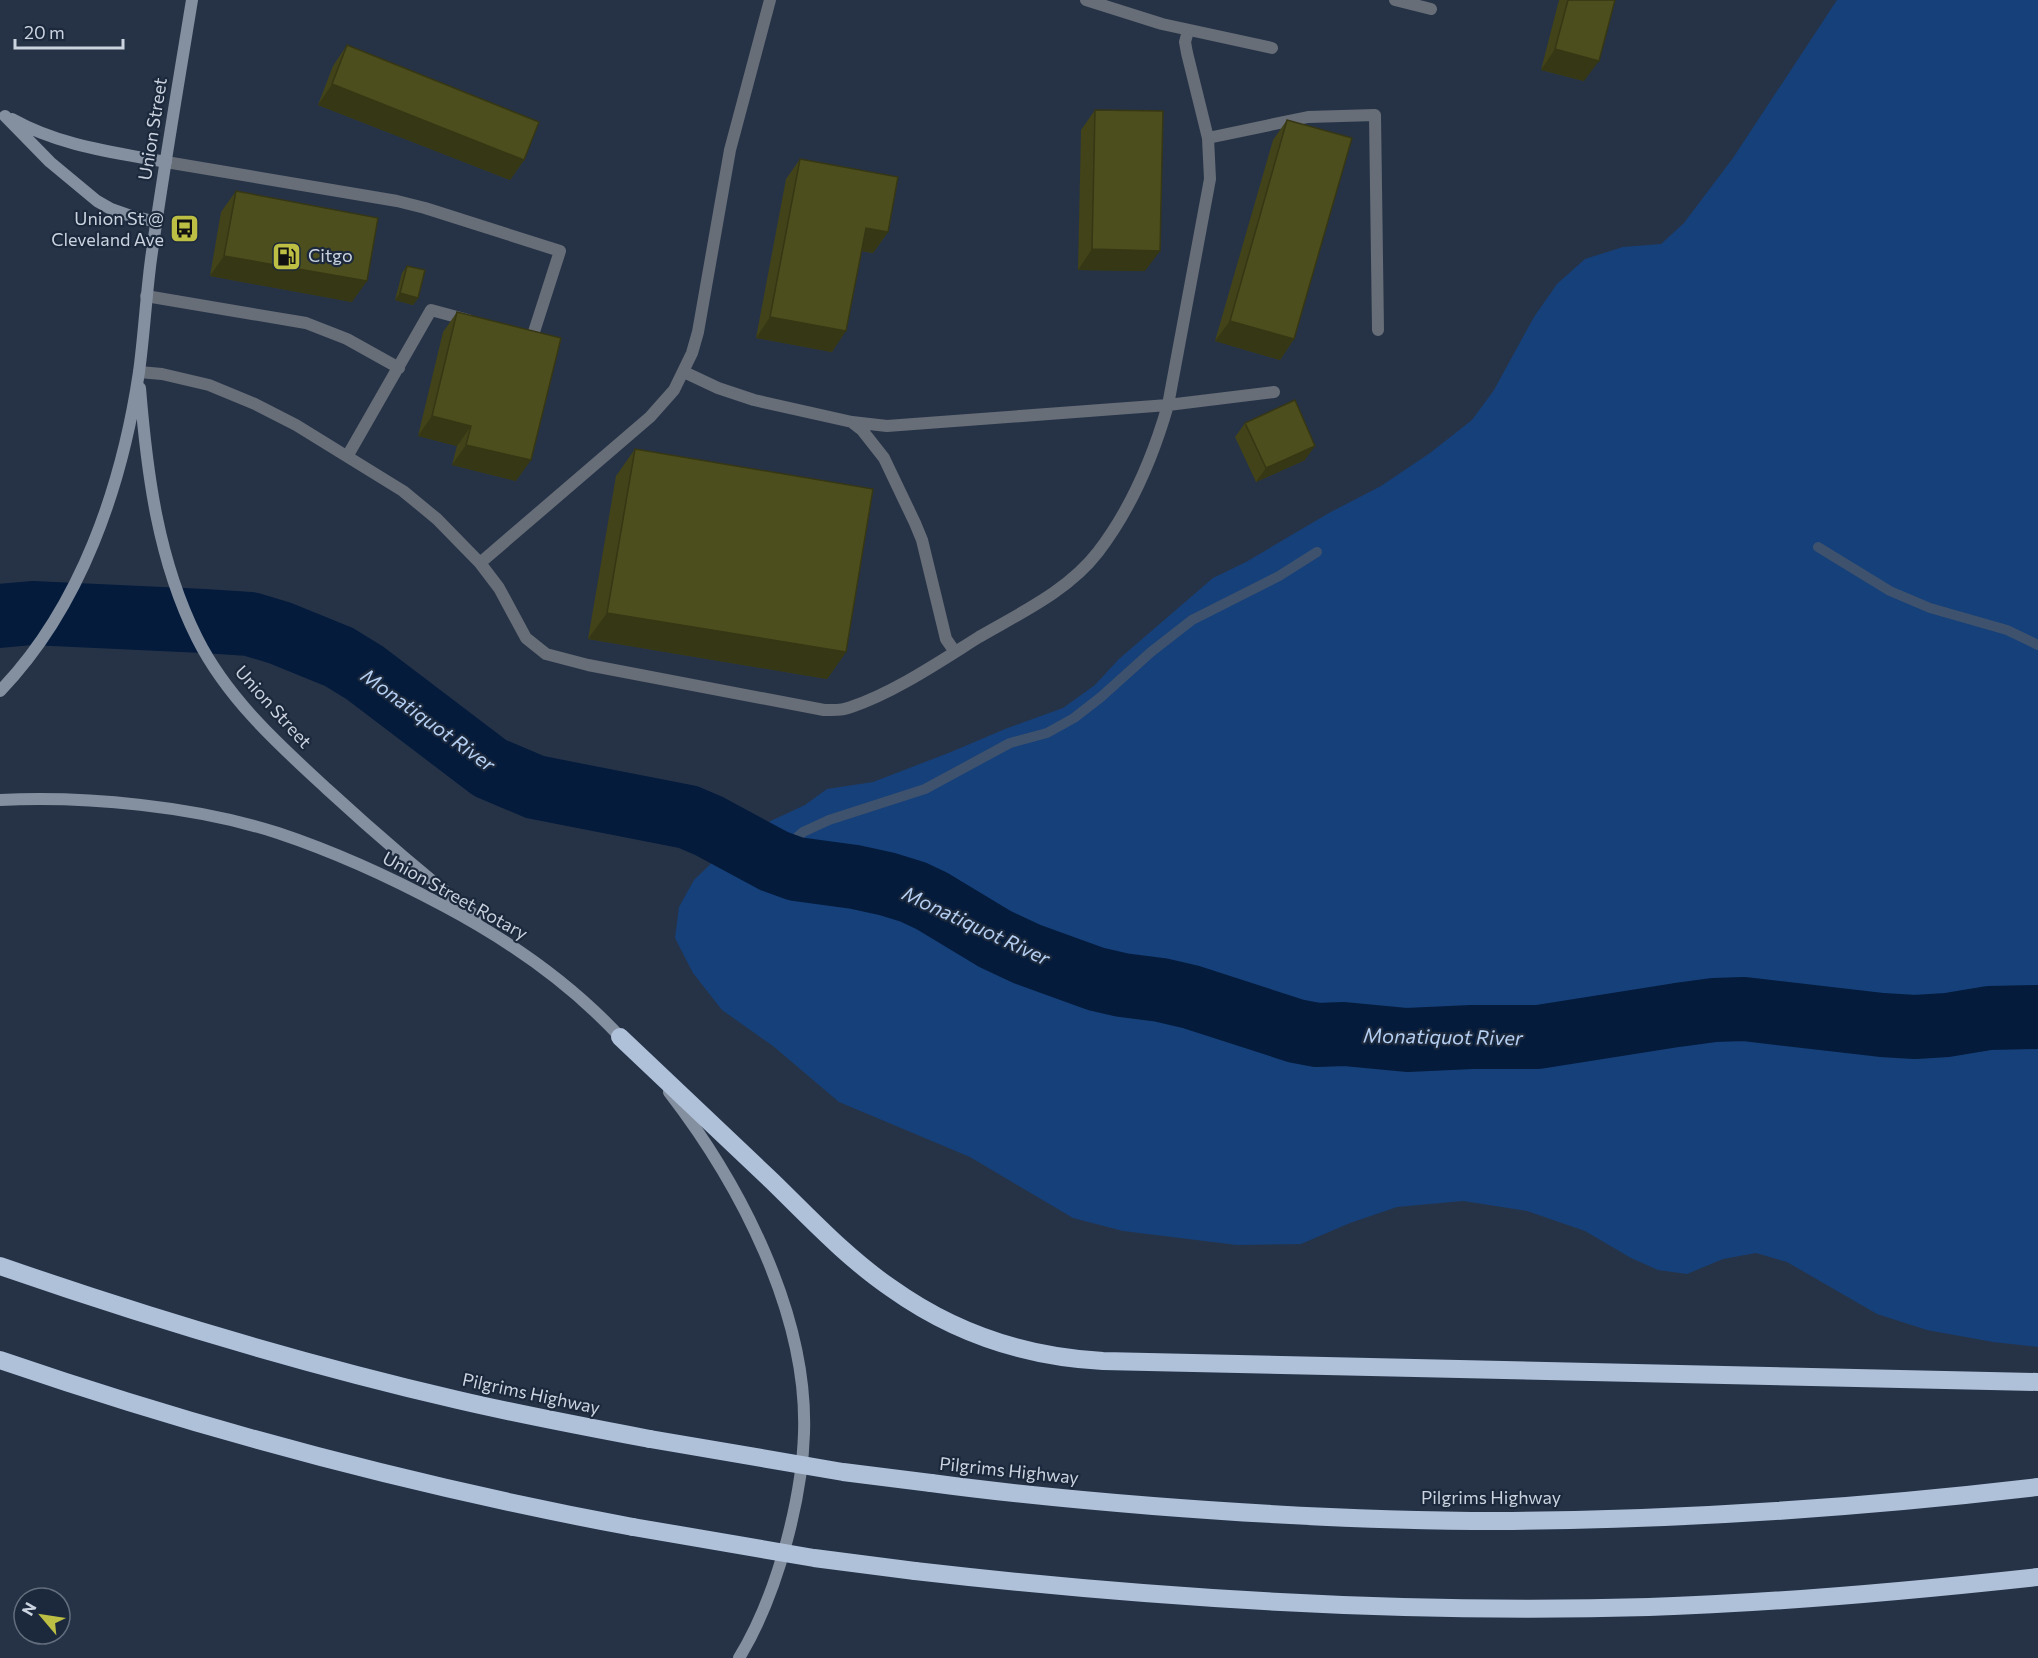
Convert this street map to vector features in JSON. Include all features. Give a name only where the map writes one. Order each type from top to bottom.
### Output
[{"type":"highway","points":[[620,1037],[843,1249],[890,1288],[959,1327],[1019,1349],[1074,1359],[1094,1360],[2038,1382]]},
{"type":"highway","name":"Pilgrims Highway","points":[[0,1266],[203,1332],[456,1400],[650,1439],[843,1472],[1032,1496],[1232,1512],[1498,1521],[1767,1512],[1963,1496],[2038,1487]]},
{"type":"highway","points":[[0,1360],[130,1403],[310,1455],[453,1490],[633,1527],[814,1558],[1052,1586],[1185,1597],[1451,1608],[1650,1606],[1914,1590],[2038,1577]]},
{"type":"main road","name":"Union Street","points":[[0,691],[51,628],[68,599],[95,539],[117,471],[139,372],[146,296],[192,0]]},
{"type":"main road","points":[[3,114],[41,134],[68,143],[166,162]]},
{"type":"main road","points":[[3,114],[50,162],[97,201],[128,215],[157,222]]},
{"type":"main road","name":"Union Street","points":[[139,372],[152,488],[164,554],[198,639],[237,699],[279,744],[366,825],[440,888],[515,947]]},
{"type":"main road","name":"Union Street Rotary","points":[[0,800],[65,799],[201,815],[276,833],[352,861],[470,920],[515,947],[560,982],[654,1072],[709,1148],[733,1188],[773,1272],[796,1349],[803,1391],[804,1432],[794,1513],[782,1559],[768,1598],[752,1637],[739,1658]]},
{"type":"street","points":[[480,563],[650,417],[674,390],[684,372],[698,332],[730,150],[770,0]]},
{"type":"street","points":[[1086,0],[1188,31],[1272,48]]},
{"type":"street","points":[[1395,0],[1431,9]]},
{"type":"street","points":[[139,372],[185,379],[231,393],[296,425],[348,455],[419,503],[480,563],[499,588],[526,638],[546,654],[588,665],[824,710],[848,709],[911,678],[1055,591],[1072,578],[1097,553],[1115,526],[1147,467],[1168,405],[1210,179],[1208,138],[1185,42],[1188,31]]},
{"type":"street","points":[[1208,138],[1308,117],[1375,115],[1378,330]]},
{"type":"street","points":[[166,162],[397,201],[561,250],[532,338],[510,332]]},
{"type":"street","points":[[146,296],[306,323],[347,339],[399,368]]},
{"type":"street","points":[[348,455],[431,310],[476,322]]},
{"type":"street","points":[[684,372],[745,398],[852,422],[887,426],[1168,405],[1274,392]]},
{"type":"street","points":[[852,422],[867,435],[884,458],[915,523],[922,540],[946,639],[955,652]]},
{"type":"shaded area","points":[[1837,0],[2038,0],[2038,1347],[1993,1342],[1927,1330],[1877,1314],[1787,1262],[1756,1253],[1723,1259],[1687,1274],[1658,1270],[1631,1258],[1585,1231],[1527,1211],[1463,1201],[1397,1207],[1350,1223],[1301,1244],[1237,1245],[1123,1231],[1073,1218],[970,1157],[839,1102],[773,1046],[722,1010],[693,973],[675,938],[679,907],[694,880],[726,849],[762,825],[805,805],[827,789],[873,782],[1063,708],[1095,685],[1119,659],[1213,578],[1246,562],[1329,513],[1381,486],[1430,453],[1472,420],[1494,390],[1534,317],[1557,284],[1585,259],[1623,247],[1661,244],[1684,223],[1733,158]]},
{"type":"building","points":[[1568,0],[1615,0],[1599,61],[1555,49]]},
{"type":"building","points":[[347,45],[539,122],[524,160],[332,84]]},
{"type":"building","points":[[1095,110],[1163,111],[1160,251],[1092,249]]},
{"type":"building","points":[[1287,120],[1352,138],[1294,339],[1230,321]]},
{"type":"building","points":[[800,159],[898,177],[888,232],[866,228],[846,331],[770,317]]},
{"type":"building","points":[[236,191],[378,218],[367,281],[224,256]]},
{"type":"building","points":[[407,266],[425,270],[418,298],[400,293]]},
{"type":"building","points":[[457,312],[561,338],[531,460],[466,445],[471,426],[432,416]]},
{"type":"building","points":[[1295,400],[1315,446],[1266,468],[1245,423]]},
{"type":"building","points":[[635,449],[873,489],[846,652],[607,613]]},
{"type":"waterway","points":[[1818,547],[1890,591],[1930,608],[2007,630],[2038,645]]},
{"type":"waterway","points":[[774,861],[803,832],[829,820],[925,789],[1010,743],[1047,733],[1074,718],[1192,620],[1279,576],[1317,552]]},
{"type":"waterway","name":"Monatiquot River","points":[[0,616],[32,613],[204,621],[250,624],[280,633],[339,657],[365,673],[490,768],[535,787],[688,817],[774,861],[796,869],[855,877],[913,892],[995,939],[1027,954],[1096,979],[1191,997],[1296,1031],[1317,1035],[1344,1034],[1407,1040],[1538,1037],[1677,1015],[1744,1009],[1915,1027],[1947,1025],[1989,1018],[2038,1017]]},
{"type":"place","name":"Union St @ Cleveland Ave","points":[[185,229]]},
{"type":"place","name":"Citgo","points":[[287,256]]}]
